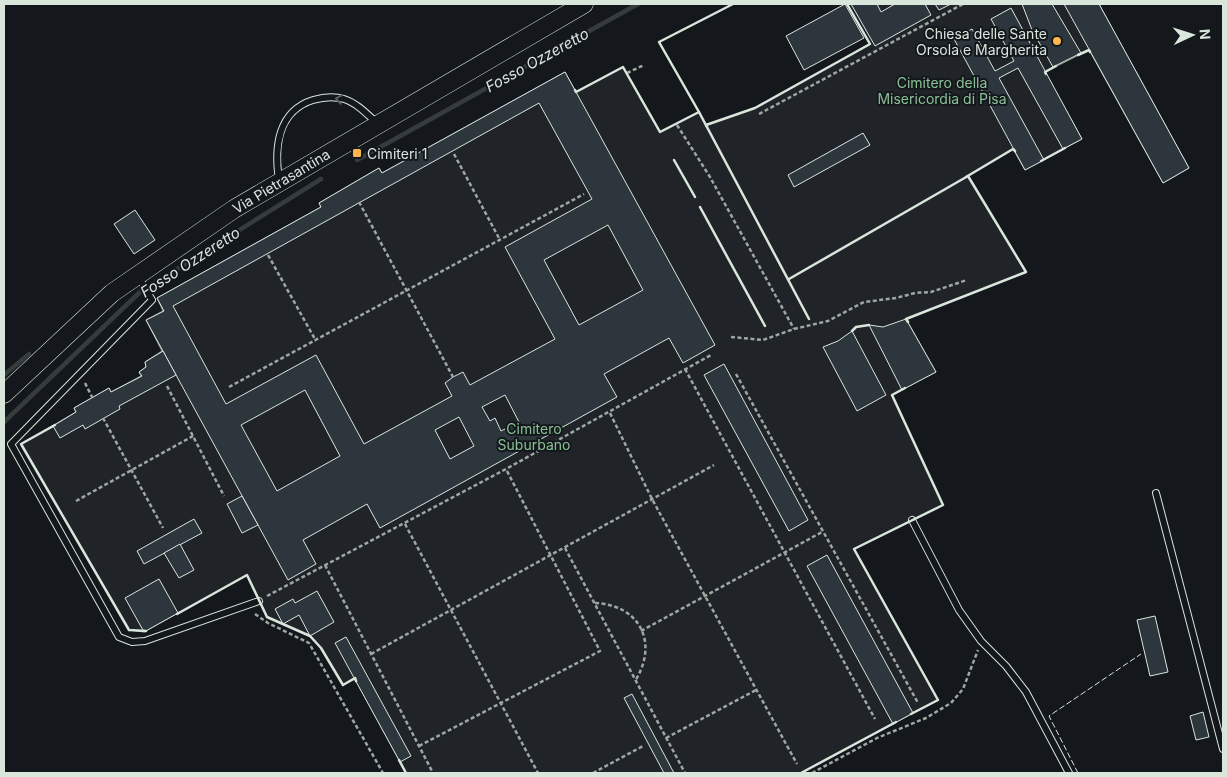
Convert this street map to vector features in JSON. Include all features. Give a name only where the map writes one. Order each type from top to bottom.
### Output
[{"type":"street","name":"Via Pietrasantina","points":[[4,394],[82,320],[279,181],[584,4]]},
{"type":"lane","points":[[279,181],[276,159],[280,130],[289,114],[306,102],[327,97],[345,99],[378,125]]},
{"type":"lane","points":[[139,278],[152,300],[11,444],[119,637],[132,642],[145,642],[259,601]]},
{"type":"lane","points":[[1156,493],[1223,749]]},
{"type":"lane","points":[[912,520],[959,610],[982,641],[1006,666],[1026,692],[1069,773]]},
{"type":"path","points":[[759,114],[963,4]]},
{"type":"path","points":[[627,73],[644,65]]},
{"type":"path","points":[[677,125],[710,177],[794,329]]},
{"type":"path","points":[[454,154],[500,240]]},
{"type":"path","points":[[229,387],[584,194]]},
{"type":"path","points":[[359,202],[453,377]]},
{"type":"path","points":[[268,255],[316,340]]},
{"type":"path","points":[[731,337],[763,340],[794,329],[828,321],[864,302],[896,298],[914,293],[931,292],[967,280]]},
{"type":"path","points":[[259,601],[405,524],[711,355]]},
{"type":"path","points":[[685,369],[875,719]]},
{"type":"path","points":[[79,374],[92,397]]},
{"type":"path","points":[[736,374],[918,703]]},
{"type":"path","points":[[167,386],[224,496]]},
{"type":"path","points":[[610,412],[652,499],[796,764]]},
{"type":"path","points":[[103,418],[163,528]]},
{"type":"path","points":[[76,501],[193,436]]},
{"type":"path","points":[[371,654],[714,465]]},
{"type":"path","points":[[419,746],[600,651],[506,469]]},
{"type":"path","points":[[405,524],[538,773]]},
{"type":"path","points":[[641,631],[822,532]]},
{"type":"path","points":[[565,548],[684,773]]},
{"type":"path","points":[[325,565],[433,773]]},
{"type":"path","points":[[594,603],[611,604],[621,608],[632,616],[641,631],[647,648],[642,671],[636,681]]},
{"type":"path","points":[[245,607],[268,623],[309,642],[383,773]]},
{"type":"path","points":[[812,773],[877,738],[926,718],[951,703],[963,689],[982,641]]},
{"type":"path","points":[[666,738],[756,690]]},
{"type":"path","points":[[593,773],[643,746]]},
{"type":"green space","name":"Cimitero Suburbano","points":[[847,4],[1099,4],[1189,168],[1163,183],[1089,50],[1045,72],[1082,139],[1025,170],[1013,149],[968,176],[1026,272],[906,319],[936,372],[892,395],[943,505],[854,549],[938,700],[801,773],[406,773],[355,679],[343,685],[321,648],[311,636],[267,617],[247,575],[144,632],[129,630],[21,444],[76,412],[74,408],[109,388],[111,392],[141,376],[139,372],[146,367],[145,362],[162,351],[146,320],[163,311],[157,298],[321,207],[319,203],[379,168],[382,173],[565,72],[576,92],[623,67],[660,132],[699,112],[706,125],[755,108],[870,44]]},
{"type":"building","points":[[845,4],[864,38],[804,70],[786,36]]},
{"type":"building","points":[[851,4],[877,4],[881,12],[895,4],[925,4],[931,15],[875,46]]},
{"type":"building","points":[[935,4],[951,4],[939,10]]},
{"type":"building","name":"Chiesa delle Sante Orsola e Margherita","points":[[1022,4],[1052,4],[1081,53],[1053,67],[1032,30]]},
{"type":"building","points":[[1064,4],[1099,4],[1189,168],[1163,183]]},
{"type":"building","points":[[1011,8],[1082,139],[1063,149],[1018,68],[999,78],[1044,160],[1025,170],[954,39],[972,29],[995,71],[1014,61],[991,19]]},
{"type":"building","points":[[565,72],[715,345],[683,363],[669,338],[604,374],[617,397],[380,528],[367,504],[303,540],[316,564],[288,580],[146,320],[164,311],[157,298],[321,207],[319,203],[379,168],[382,173]],"holes":[[[539,103],[592,199],[505,247],[555,339],[470,385],[463,372],[453,377],[445,383],[452,396],[364,444],[316,355],[226,404],[173,306]],[[608,225],[643,290],[579,325],[544,260]],[[305,390],[340,456],[277,491],[241,425]],[[505,395],[519,422],[501,431],[495,418],[490,421],[482,407]],[[459,417],[474,446],[450,459],[435,430]]]},
{"type":"building","points":[[863,133],[870,145],[794,187],[788,175]]},
{"type":"building","points":[[135,210],[155,240],[134,254],[114,224]]},
{"type":"building","points":[[906,319],[936,372],[902,390],[869,325],[883,327]]},
{"type":"building","points":[[852,331],[886,395],[857,411],[823,347],[838,341]]},
{"type":"building","points":[[163,351],[176,375],[119,406],[120,409],[85,429],[83,425],[60,438],[53,426],[76,412],[74,408],[109,388],[111,392],[142,376],[139,372],[146,367],[145,362]]},
{"type":"building","points":[[724,364],[808,520],[789,531],[704,375]]},
{"type":"building","points":[[242,496],[258,525],[242,533],[227,504]]},
{"type":"building","points":[[194,519],[202,533],[144,564],[137,551]]},
{"type":"building","points":[[180,544],[194,570],[179,578],[164,553]]},
{"type":"building","points":[[827,555],[913,713],[893,724],[807,566]]},
{"type":"building","points":[[159,579],[178,613],[144,632],[125,598]]},
{"type":"building","points":[[317,591],[334,622],[310,636],[299,615],[283,624],[275,609],[293,599],[295,603]]},
{"type":"building","points":[[1155,616],[1168,672],[1150,676],[1137,620]]},
{"type":"building","points":[[346,637],[411,756],[400,762],[335,643]]},
{"type":"building","points":[[632,694],[674,773],[664,773],[624,698]]},
{"type":"building","points":[[1203,712],[1209,737],[1196,740],[1190,716]]},
{"type":"waterway","name":"Fosso Ozzeretto","points":[[357,160],[638,4]]},
{"type":"waterway","name":"Fosso Ozzeretto","points":[[4,422],[139,293],[321,179]]},
{"type":"waterway","points":[[4,375],[29,354]]},
{"type":"fence","points":[[1078,773],[1049,716],[1141,654]]},
{"type":"wall","points":[[699,112],[659,42],[733,4]]},
{"type":"wall","points":[[707,127],[706,125],[755,108],[870,44],[847,4]]},
{"type":"wall","points":[[1078,55],[1089,50],[1090,52]]},
{"type":"wall","points":[[1046,74],[1045,72],[1056,66]]},
{"type":"wall","points":[[575,90],[576,92],[623,67],[660,132],[699,112],[809,319]]},
{"type":"wall","points":[[1041,161],[1065,148]]},
{"type":"wall","points":[[966,177],[1013,149],[1015,151]]},
{"type":"wall","points":[[674,160],[695,197]]},
{"type":"wall","points":[[789,279],[968,176],[1026,272],[906,319],[908,322]]},
{"type":"wall","points":[[700,207],[765,326]]},
{"type":"wall","points":[[852,331],[856,327],[869,325]]},
{"type":"wall","points":[[905,388],[892,395],[943,505],[854,549],[938,700],[911,714]]},
{"type":"wall","points":[[55,425],[21,444],[129,630],[146,631]]},
{"type":"wall","points":[[177,614],[247,575],[267,617],[310,636],[321,648],[343,685],[355,678],[356,681]]},
{"type":"wall","points":[[801,773],[896,722]]},
{"type":"wall","points":[[399,760],[406,773]]},
{"type":"place","name":"Chiesa delle Sante Orsola e Margherita","points":[[1057,41]]},
{"type":"place","name":"Cimiteri 1","points":[[357,153]]},
{"type":"park label","name":"Cimitero della Misericordia di Pisa","points":[[942,90]]}]
